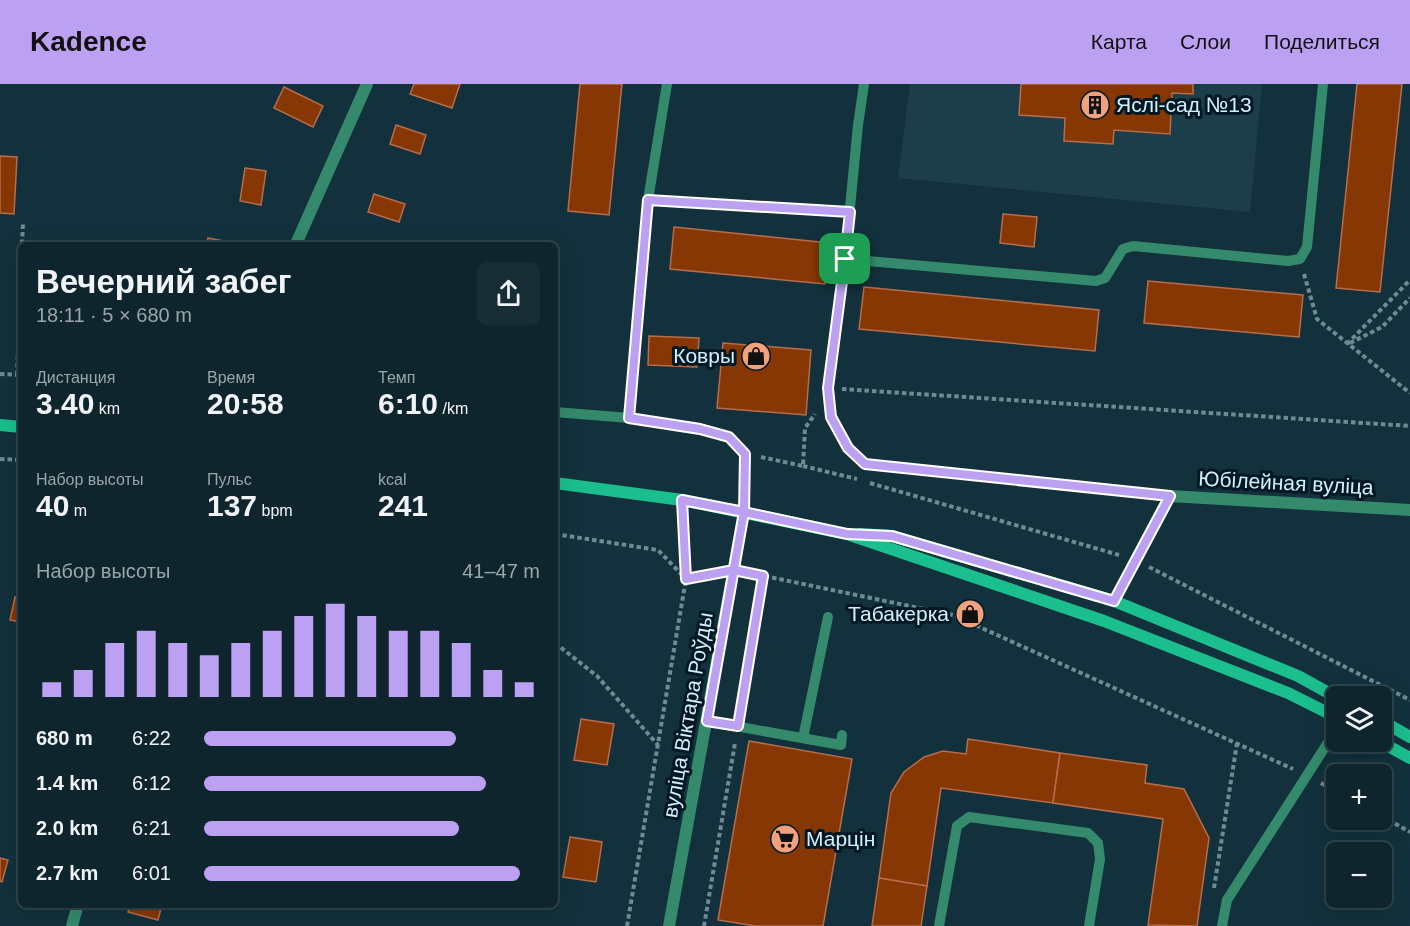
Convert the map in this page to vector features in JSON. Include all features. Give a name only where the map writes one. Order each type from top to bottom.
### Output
[{"type":"main road","points":[[0,425],[18,427]]},
{"type":"main road","points":[[558,483],[682,500],[847,534],[1104,621],[1288,693],[1326,712]]},
{"type":"main road","points":[[847,534],[892,536],[1114,601],[1298,676],[1326,691]]},
{"type":"main road","points":[[1392,727],[1410,737]]},
{"type":"main road","points":[[1392,748],[1410,758]]},
{"type":"street","points":[[297,242],[367,84]]},
{"type":"street","name":"Юбілейная вуліца","points":[[1114,601],[1170,496],[1410,510]]},
{"type":"street","name":"вуліца Віктара Роўды","points":[[669,926],[744,512]]},
{"type":"street","points":[[72,926],[77,908]]},
{"type":"lane","points":[[629,418],[648,200],[667,84]]},
{"type":"lane","points":[[864,84],[828,388],[831,417],[848,448],[865,464],[1170,496]]},
{"type":"lane","points":[[845,259],[1096,280],[1105,278],[1124,249],[1133,246],[1288,261],[1300,259],[1307,247],[1323,84]]},
{"type":"lane","points":[[648,200],[850,212]]},
{"type":"lane","points":[[558,412],[629,418],[700,429],[729,437],[745,454],[744,512]]},
{"type":"lane","points":[[803,738],[828,617]]},
{"type":"lane","points":[[707,721],[841,745],[842,735]]},
{"type":"lane","points":[[1222,926],[1227,900],[1326,746]]},
{"type":"lane","points":[[939,926],[957,826],[969,817],[1088,833],[1098,843],[1100,859],[1089,926]]},
{"type":"path","points":[[22,242],[23,224]]},
{"type":"path","points":[[1300,259],[1317,319],[1410,393]]},
{"type":"path","points":[[1347,344],[1410,280]]},
{"type":"path","points":[[1347,344],[1382,327],[1410,298]]},
{"type":"path","points":[[0,374],[18,375]]},
{"type":"path","points":[[828,388],[1410,426]]},
{"type":"path","points":[[0,459],[18,460]]},
{"type":"path","points":[[627,926],[686,579],[682,500]]},
{"type":"path","points":[[558,534],[658,550],[686,579]]},
{"type":"path","points":[[686,579],[734,570],[953,615],[1308,775],[1326,785]]},
{"type":"path","points":[[704,926],[763,576]]},
{"type":"path","points":[[558,644],[597,676],[658,745]]},
{"type":"path","points":[[1214,892],[1237,743]]},
{"type":"path","points":[[1392,822],[1410,832]]},
{"type":"shaded area","points":[[910,84],[1262,84],[1250,212],[898,178]]},
{"type":"building","points":[[414,84],[460,84],[452,108],[410,94]]},
{"type":"building","points":[[580,84],[622,84],[609,215],[568,211]]},
{"type":"building","name":"Яслі-сад №13","points":[[1021,84],[1193,84],[1193,94],[1172,93],[1170,134],[1114,130],[1113,144],[1064,141],[1065,118],[1019,115]]},
{"type":"building","points":[[1357,84],[1402,84],[1380,292],[1336,288]]},
{"type":"building","points":[[284,87],[323,106],[313,127],[274,108]]},
{"type":"building","points":[[396,125],[426,135],[420,154],[390,144]]},
{"type":"building","points":[[0,156],[17,157],[14,214],[0,213]]},
{"type":"building","points":[[245,168],[266,171],[261,205],[240,201]]},
{"type":"building","points":[[374,194],[405,204],[399,222],[368,212]]},
{"type":"building","points":[[1003,214],[1037,217],[1034,247],[1000,243]]},
{"type":"building","points":[[674,227],[829,243],[825,284],[670,269]]},
{"type":"building","points":[[208,238],[229,242],[207,242]]},
{"type":"building","points":[[1148,281],[1303,295],[1299,337],[1144,323]]},
{"type":"building","points":[[864,287],[1099,310],[1095,351],[859,329]]},
{"type":"building","points":[[649,336],[699,338],[697,367],[648,365]]},
{"type":"building","points":[[723,343],[811,350],[806,415],[717,408]]},
{"type":"building","points":[[15,597],[18,598],[18,621],[10,620]]},
{"type":"building","points":[[581,719],[614,724],[607,765],[574,760]]},
{"type":"building","points":[[968,739],[1060,753],[1053,803],[941,788],[927,886],[879,878],[891,793],[904,772],[924,757],[943,751],[966,754]]},
{"type":"building","name":"Марцін","points":[[749,741],[852,759],[823,926],[755,926],[718,920]]},
{"type":"building","points":[[1060,753],[1147,765],[1145,783],[1184,789],[1209,838],[1197,926],[1148,925],[1163,819],[1053,803]]},
{"type":"building","points":[[570,837],[602,842],[596,882],[563,877]]},
{"type":"building","points":[[0,858],[8,860],[2,882],[0,881]]},
{"type":"building","points":[[879,878],[927,886],[921,926],[872,926]]},
{"type":"building","points":[[130,908],[161,908],[158,920],[128,912]]},
{"type":"place","name":"Яслі-сад №13","points":[[1095,105]]},
{"type":"place","name":"Ковры","points":[[756,356]]},
{"type":"place","name":"Табакерка","points":[[970,614]]},
{"type":"place","name":"Марцін","points":[[785,839]]},
{"type":"route","points":[[845,259],[828,388],[831,417],[848,448],[865,464],[1170,496],[1114,601],[892,536],[847,534],[744,512],[734,570],[720,645],[707,721],[738,726],[763,576],[734,570],[686,579],[682,500],[744,512],[745,454],[729,437],[700,429],[629,418],[648,200],[850,212],[845,259]]}]
